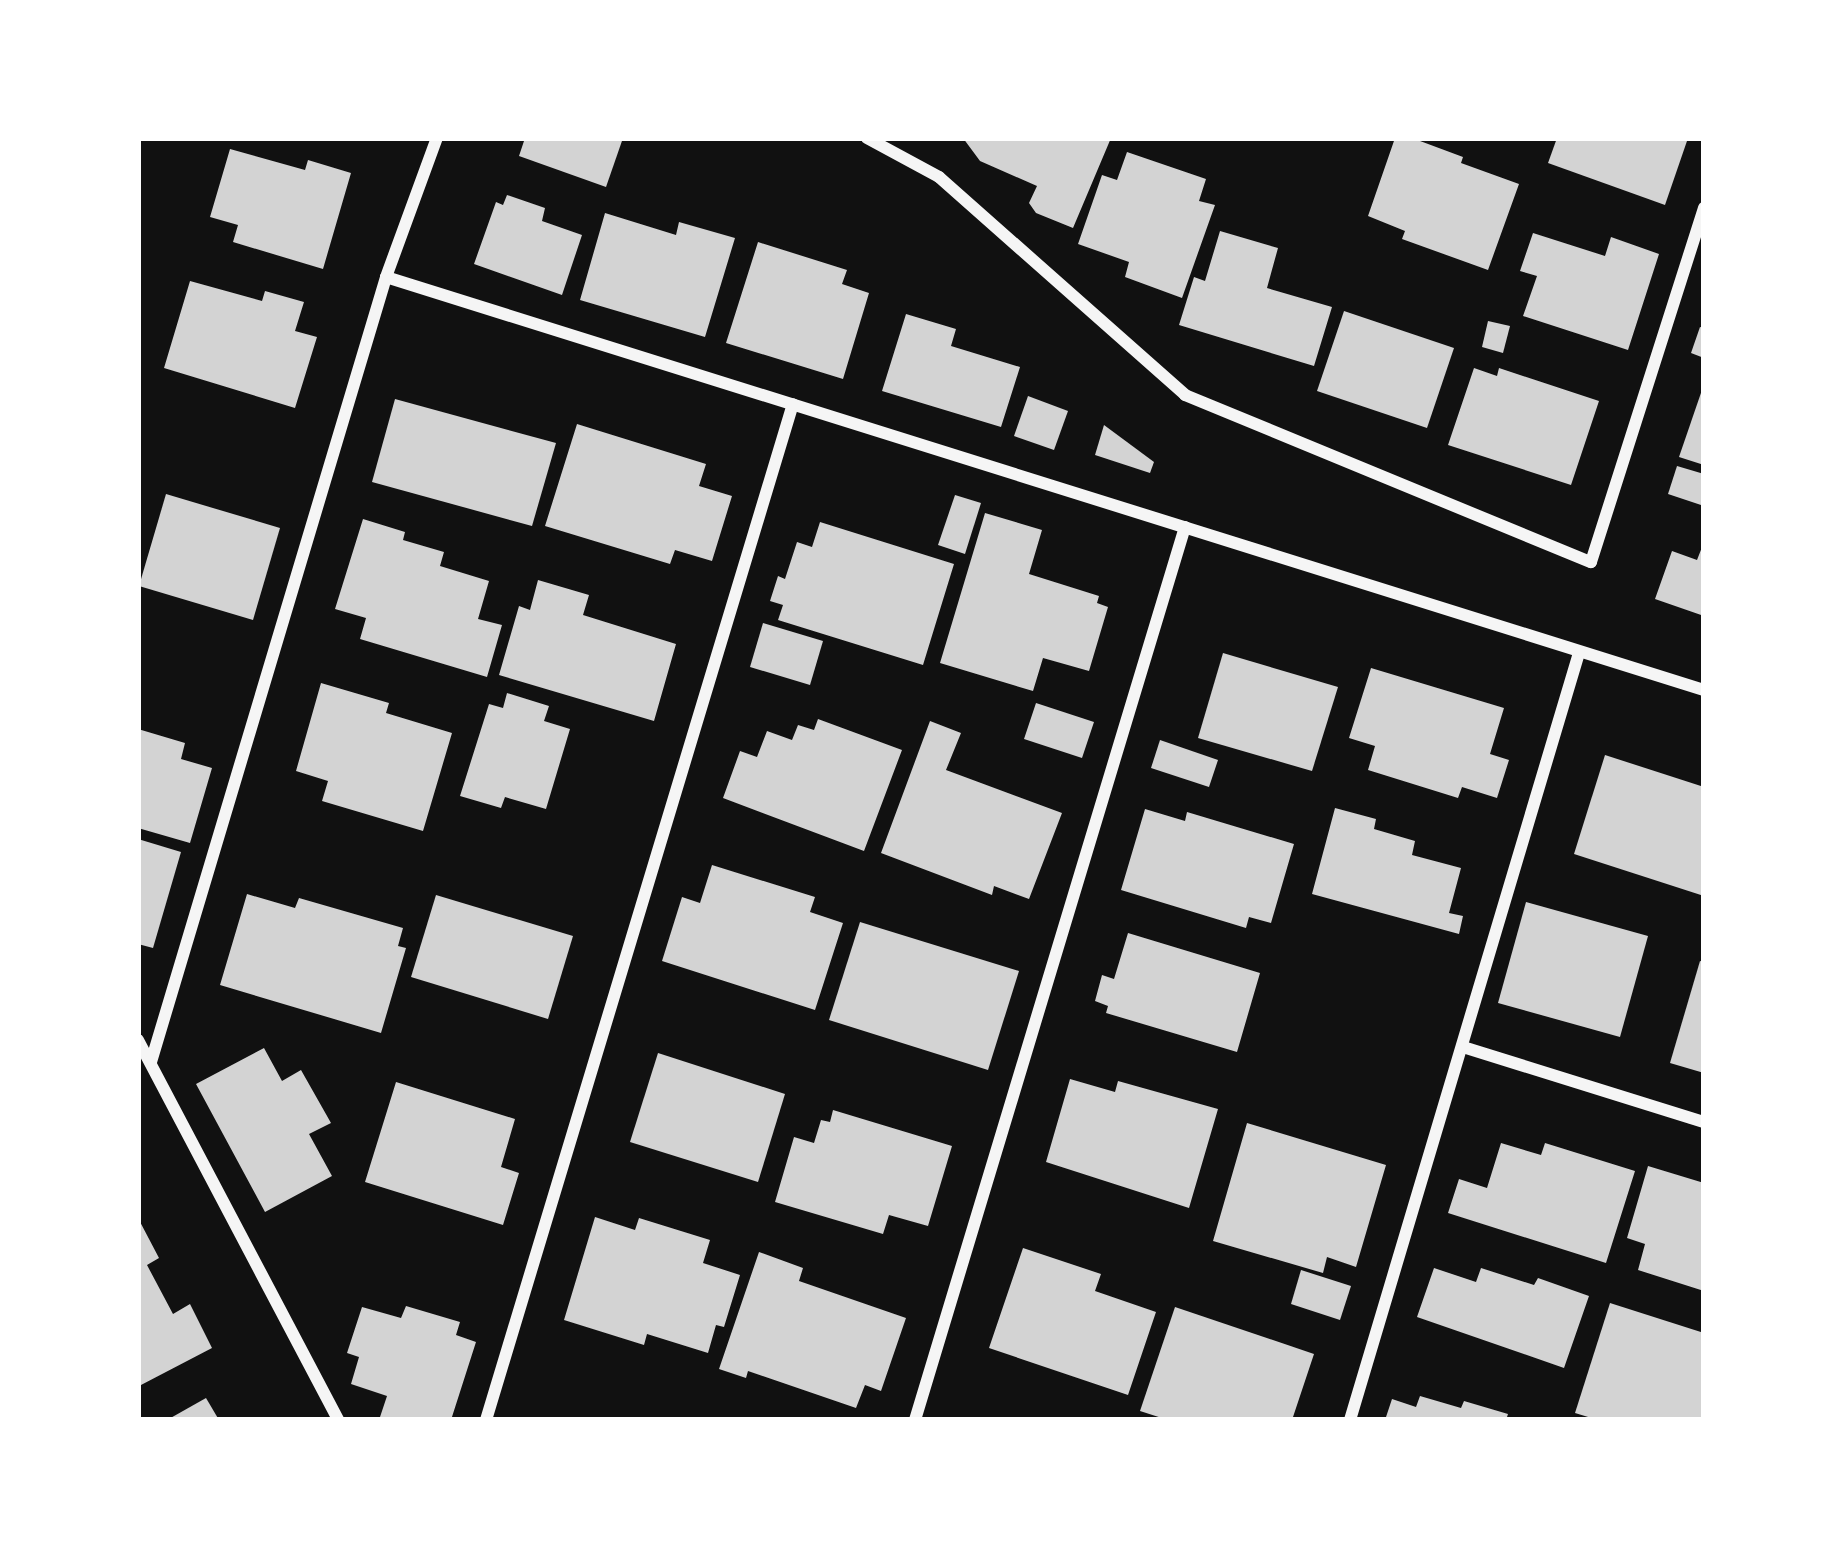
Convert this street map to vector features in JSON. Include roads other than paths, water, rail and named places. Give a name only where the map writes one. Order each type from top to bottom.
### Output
[{"type":"street","points":[[151,1062],[386,277],[436,138]]},
{"type":"street","points":[[867,138],[939,177],[1185,395],[1591,562],[1704,208]]},
{"type":"street","points":[[386,277],[1704,690]]},
{"type":"street","points":[[486,1420],[793,404]]},
{"type":"street","points":[[915,1420],[1185,527]]},
{"type":"street","points":[[1350,1420],[1579,652]]},
{"type":"street","points":[[138,1040],[338,1420]]},
{"type":"street","points":[[1462,1047],[1704,1122]]}]
